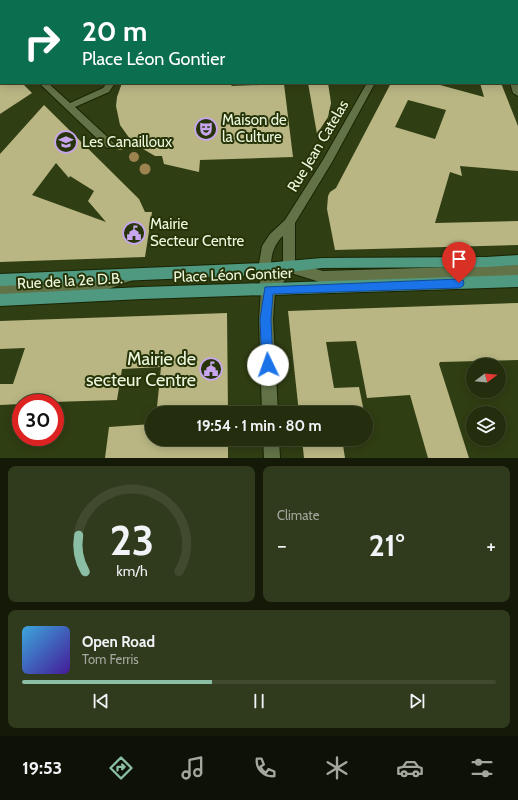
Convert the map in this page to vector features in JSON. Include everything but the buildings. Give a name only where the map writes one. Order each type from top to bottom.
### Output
[{"type":"main road","name":"Place Léon Gontier","points":[[133,274],[264,268],[322,263],[486,262],[518,260]]},
{"type":"main road","name":"Rue de la 2e D.B.","points":[[0,280],[133,274]]},
{"type":"main road","name":"Place Léon Gontier","points":[[142,293],[518,281]]},
{"type":"main road","name":"Rue de la 2e D.B.","points":[[0,300],[142,293]]},
{"type":"street","points":[[44,84],[111,146]]},
{"type":"street","points":[[68,107],[106,90],[110,84]]},
{"type":"street","name":"Rue Jean Catelas","points":[[289,223],[327,162],[369,84]]},
{"type":"street","name":"Place Léon Gontier","points":[[289,223],[289,266]]},
{"type":"street","name":"Place Léon Gontier","points":[[264,268],[268,246],[274,237],[289,223]]},
{"type":"street","points":[[268,290],[289,266],[323,277],[518,271]]},
{"type":"street","points":[[264,268],[268,290],[266,319],[270,406]]},
{"type":"street","points":[[0,290],[103,285],[133,274]]},
{"type":"street","points":[[271,446],[272,458]]},
{"type":"place","name":"Maison de la Culture","points":[[206,129]]},
{"type":"place","name":"Les Canailloux","points":[[66,142]]},
{"type":"place","name":"Mairie Secteur Centre","points":[[134,233]]},
{"type":"place","name":"Mairie de secteur Centre","points":[[211,369]]},
{"type":"route","points":[[268,365],[266,319],[268,290],[459,283]]}]
